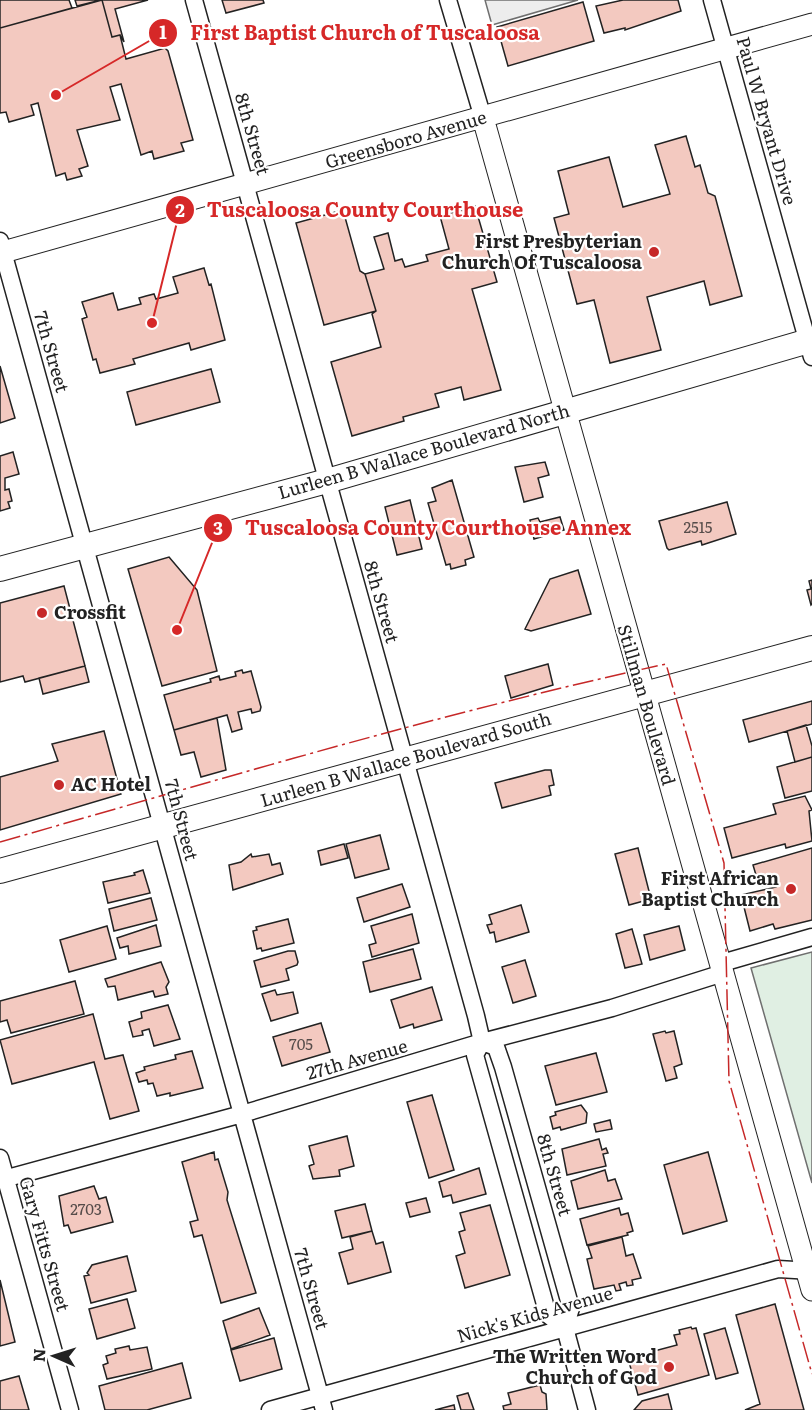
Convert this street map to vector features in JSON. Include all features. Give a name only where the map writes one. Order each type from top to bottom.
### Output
[{"type":"highway","name":"Lurleen B Wallace Boulevard North","points":[[0,569],[327,481],[563,412],[810,346]]},
{"type":"highway","name":"Lurleen B Wallace Boulevard South","points":[[0,872],[812,648]]},
{"type":"main road","name":"Greensboro Avenue","points":[[1,249],[246,184],[812,24]]},
{"type":"main road","name":"Stillman Boulevard","points":[[483,118],[642,694],[810,1277]]},
{"type":"street","name":"8th Street","points":[[194,0],[482,1042],[475,1055],[548,1315],[565,1328]]},
{"type":"street","points":[[448,0],[483,118]]},
{"type":"street","name":"Paul W Bryant Drive","points":[[712,0],[810,346]]},
{"type":"street","name":"7th Street","points":[[1,249],[322,1403]]},
{"type":"street","name":"27th Avenue","points":[[3,1179],[242,1114],[482,1042],[612,1008],[812,937]]},
{"type":"street","name":"8th Street","points":[[482,1042],[496,1047],[503,1067],[571,1308],[565,1328],[587,1410]]},
{"type":"street","name":"Gary Fitts Street","points":[[0,1158],[3,1179],[70,1410]]},
{"type":"street","name":"Nick's Kids Avenue","points":[[270,1410],[322,1403],[565,1328],[778,1269],[810,1277]]},
{"type":"green space","points":[[812,952],[812,1183],[751,968]]},
{"type":"shaded area","points":[[485,0],[578,0],[492,25]]},
{"type":"building","points":[[0,0],[69,0],[72,8],[0,28]]},
{"type":"building","points":[[75,0],[101,0],[77,6]]},
{"type":"building","points":[[102,0],[112,37],[120,35],[126,59],[165,48],[168,51],[193,140],[181,143],[184,151],[154,159],[152,151],[141,155],[121,84],[110,87],[120,120],[77,130],[88,166],[79,169],[82,176],[67,180],[65,173],[56,176],[38,103],[31,105],[34,115],[9,122],[6,112],[0,113],[0,28]]},
{"type":"building","points":[[102,0],[148,0],[115,9],[124,42],[120,35],[112,37]]},
{"type":"building","points":[[222,0],[263,0],[264,3],[226,13]]},
{"type":"building","points":[[623,0],[678,0],[681,11],[625,30],[625,28],[604,33],[596,6]]},
{"type":"building","points":[[583,2],[594,41],[508,66],[497,27]]},
{"type":"building","points":[[686,136],[695,167],[700,165],[708,193],[715,196],[742,296],[710,305],[704,281],[647,297],[661,350],[610,363],[594,300],[577,304],[554,218],[569,214],[558,171],[609,157],[623,207],[670,194],[655,145]]},
{"type":"building","points":[[475,206],[497,282],[472,289],[501,390],[464,400],[461,387],[435,394],[439,407],[403,417],[404,421],[352,436],[331,362],[381,347],[372,314],[376,311],[365,274],[384,269],[374,237],[388,233],[395,261],[402,259],[405,267],[428,261],[426,255],[449,249],[440,216]]},
{"type":"building","points":[[343,210],[360,271],[365,274],[376,311],[324,325],[296,223]]},
{"type":"building","points":[[204,268],[209,285],[211,284],[225,340],[191,350],[189,343],[133,359],[135,364],[100,373],[96,359],[93,360],[82,319],[87,317],[82,302],[113,293],[118,310],[141,304],[139,298],[154,294],[156,299],[178,293],[173,277]]},
{"type":"building","points":[[0,366],[15,418],[0,423]]},
{"type":"building","points":[[211,369],[220,402],[136,425],[127,392]]},
{"type":"building","points":[[13,452],[19,474],[5,478],[5,490],[9,489],[12,501],[8,502],[10,508],[0,511],[0,456]]},
{"type":"building","points":[[545,462],[549,475],[538,478],[543,497],[524,502],[515,467]]},
{"type":"building","points":[[452,480],[474,557],[465,560],[466,565],[451,569],[450,564],[446,565],[428,503],[436,501],[432,488]]},
{"type":"building","points":[[410,500],[422,549],[397,555],[385,507]]},
{"type":"building","points":[[727,502],[736,534],[702,545],[701,541],[669,550],[667,548],[659,521]]},
{"type":"building","points":[[560,517],[564,530],[534,539],[530,520],[538,518],[540,522]]},
{"type":"building","points":[[169,557],[197,590],[217,671],[162,686],[128,569]]},
{"type":"building","points":[[578,570],[591,614],[531,631],[525,629],[550,579]]},
{"type":"building","points":[[812,580],[811,605],[807,590],[811,589],[809,581]]},
{"type":"building","points":[[64,586],[85,666],[25,682],[23,676],[0,682],[0,603]]},
{"type":"building","points":[[548,664],[553,685],[511,698],[505,676]]},
{"type":"building","points":[[85,666],[89,682],[43,694],[39,678]]},
{"type":"building","points":[[242,670],[243,673],[251,671],[261,707],[260,711],[252,713],[251,709],[238,712],[242,729],[232,732],[227,715],[174,730],[164,695],[211,682],[210,679],[219,676],[220,680],[236,676],[235,672]]},
{"type":"building","points":[[812,701],[812,724],[749,742],[743,720]]},
{"type":"building","points":[[217,718],[226,770],[201,777],[194,752],[181,755],[174,730]]},
{"type":"building","points":[[806,725],[812,746],[812,757],[795,762],[787,731]]},
{"type":"building","name":"AC Hotel","points":[[104,731],[121,794],[0,830],[0,777],[58,761],[52,744]]},
{"type":"building","points":[[812,757],[812,791],[785,798],[777,767]]},
{"type":"building","points":[[551,770],[554,785],[549,786],[551,795],[502,808],[495,783]]},
{"type":"building","points":[[805,796],[812,810],[809,811],[812,841],[786,848],[785,844],[732,858],[724,828],[776,814],[773,804]]},
{"type":"building","points":[[380,835],[389,869],[355,878],[346,844]]},
{"type":"building","points":[[344,844],[348,858],[321,865],[318,851]]},
{"type":"building","points":[[638,848],[651,899],[629,905],[615,854]]},
{"type":"building","name":"First African Baptist Church","points":[[812,848],[812,920],[775,929],[773,924],[750,931],[741,895],[776,887],[775,883],[759,885],[753,865]]},
{"type":"building","points":[[251,854],[252,857],[269,854],[272,865],[280,863],[283,874],[233,890],[229,865],[241,862]]},
{"type":"building","points":[[143,870],[150,893],[108,903],[103,882],[135,875],[134,873]]},
{"type":"building","points":[[402,884],[410,907],[364,922],[357,898]]},
{"type":"building","points":[[151,898],[157,920],[114,931],[109,909]]},
{"type":"building","points":[[521,905],[529,932],[496,942],[494,932],[490,933],[487,925],[492,924],[489,915]]},
{"type":"building","points":[[412,914],[419,943],[372,957],[369,945],[376,943],[371,926]]},
{"type":"building","points":[[288,919],[294,943],[262,951],[261,948],[257,949],[253,931],[257,930],[256,927]]},
{"type":"building","points":[[156,925],[161,946],[129,954],[128,946],[120,948],[117,938]]},
{"type":"building","points":[[107,926],[116,959],[69,972],[60,940]]},
{"type":"building","points":[[679,926],[685,950],[650,960],[644,935]]},
{"type":"building","points":[[632,929],[642,964],[625,968],[616,934]]},
{"type":"building","points":[[413,949],[421,979],[370,992],[363,962]]},
{"type":"building","points":[[295,951],[298,962],[297,965],[286,969],[289,980],[261,987],[254,961]]},
{"type":"building","points":[[525,960],[536,996],[513,1003],[502,967]]},
{"type":"building","points":[[161,962],[169,982],[166,987],[168,994],[155,997],[153,991],[118,1000],[115,986],[108,987],[105,979]]},
{"type":"building","points":[[75,981],[84,1014],[11,1033],[7,1020],[0,1022],[0,1001]]},
{"type":"building","points":[[432,987],[442,1020],[414,1028],[413,1024],[400,1028],[391,1000]]},
{"type":"building","points":[[275,990],[277,995],[293,992],[298,1013],[271,1021],[262,994]]},
{"type":"building","points":[[168,1005],[180,1039],[154,1046],[149,1029],[142,1031],[143,1035],[133,1037],[129,1022],[142,1018],[141,1012]]},
{"type":"building","points":[[93,1014],[105,1059],[123,1055],[139,1111],[110,1119],[94,1062],[12,1084],[0,1040]]},
{"type":"building","points":[[321,1023],[330,1052],[282,1066],[273,1037]]},
{"type":"building","points":[[665,1031],[666,1033],[674,1031],[682,1064],[674,1067],[677,1078],[666,1081],[653,1034]]},
{"type":"building","points":[[192,1051],[203,1088],[170,1096],[170,1093],[157,1096],[153,1083],[148,1084],[147,1080],[139,1082],[136,1073],[145,1070],[144,1067],[176,1059],[175,1055]]},
{"type":"building","points":[[596,1053],[607,1092],[556,1105],[545,1066]]},
{"type":"building","points":[[432,1095],[454,1170],[429,1178],[407,1102]]},
{"type":"building","points":[[581,1105],[587,1113],[586,1123],[561,1130],[560,1127],[553,1129],[550,1117],[556,1115],[555,1112]]},
{"type":"building","points":[[610,1120],[612,1129],[596,1132],[594,1124]]},
{"type":"building","points":[[347,1136],[354,1166],[339,1170],[340,1176],[313,1179],[309,1166],[314,1164],[309,1146]]},
{"type":"building","points":[[599,1139],[602,1150],[606,1148],[608,1153],[603,1154],[606,1166],[567,1175],[562,1149]]},
{"type":"building","points":[[214,1152],[228,1192],[227,1200],[256,1293],[221,1303],[202,1235],[194,1237],[190,1222],[198,1220],[182,1162]]},
{"type":"building","points":[[708,1152],[727,1221],[683,1234],[664,1165]]},
{"type":"building","points":[[479,1168],[486,1194],[453,1203],[451,1195],[443,1197],[439,1182]]},
{"type":"building","points":[[605,1170],[608,1181],[615,1179],[622,1199],[578,1209],[571,1181]]},
{"type":"building","points":[[94,1186],[99,1199],[106,1197],[113,1222],[71,1233],[68,1225],[64,1226],[59,1196]]},
{"type":"building","points":[[426,1198],[430,1212],[410,1217],[406,1203]]},
{"type":"building","points":[[365,1204],[372,1231],[342,1238],[335,1211]]},
{"type":"building","points":[[490,1205],[510,1275],[465,1288],[456,1256],[465,1253],[459,1232],[465,1230],[460,1213]]},
{"type":"building","points":[[619,1208],[621,1215],[628,1213],[633,1231],[627,1233],[628,1235],[587,1245],[580,1219]]},
{"type":"building","points":[[372,1231],[376,1244],[383,1242],[391,1272],[348,1284],[339,1253],[353,1249],[350,1237]]},
{"type":"building","points":[[622,1237],[626,1256],[633,1254],[641,1278],[632,1280],[633,1285],[627,1286],[626,1282],[619,1284],[621,1290],[616,1291],[614,1285],[594,1289],[587,1259],[592,1258],[588,1246]]},
{"type":"building","points":[[127,1256],[136,1291],[91,1303],[84,1276],[89,1275],[87,1273],[92,1265]]},
{"type":"building","points":[[0,1280],[15,1342],[0,1346]]},
{"type":"building","points":[[127,1299],[135,1328],[97,1339],[89,1309]]},
{"type":"building","points":[[775,1304],[804,1410],[745,1410],[760,1404],[736,1315]]},
{"type":"building","points":[[259,1308],[270,1335],[231,1349],[223,1321]]},
{"type":"building","name":"The Written Word Church of God","points":[[696,1328],[709,1375],[638,1395],[628,1358],[677,1345],[674,1335],[680,1334],[679,1330]]},
{"type":"building","points":[[725,1328],[738,1373],[716,1379],[704,1334]]},
{"type":"building","points":[[274,1338],[282,1369],[240,1381],[231,1350]]},
{"type":"building","points":[[129,1346],[130,1350],[147,1347],[152,1369],[107,1379],[103,1365],[108,1363],[106,1356],[116,1353],[115,1349]]},
{"type":"building","points":[[182,1363],[191,1398],[147,1410],[105,1410],[99,1386]]},
{"type":"building","points":[[19,1376],[29,1410],[0,1410],[0,1381]]},
{"type":"building","points":[[540,1385],[542,1392],[546,1394],[547,1410],[504,1410],[503,1406],[511,1404],[508,1393]]},
{"type":"building","points":[[468,1393],[474,1410],[461,1410],[457,1396]]},
{"type":"building","points":[[668,1394],[672,1410],[634,1410],[642,1401]]},
{"type":"building","points":[[454,1405],[455,1410],[435,1410]]},
{"type":"power","points":[[0,842],[415,725],[666,664],[724,863],[729,1081],[812,1374]]},
{"type":"place","name":"First Baptist Church of Tuscaloosa","points":[[56,95]]},
{"type":"place","name":"First Presbyterian Church Of Tuscaloosa","points":[[654,252]]},
{"type":"place","name":"Tuscaloosa County Courthouse","points":[[152,323]]},
{"type":"place","name":"Crossfit","points":[[42,613]]},
{"type":"place","name":"Tuscaloosa County Courthouse Annex","points":[[177,630]]},
{"type":"place","name":"AC Hotel","points":[[59,785]]},
{"type":"place","name":"First African Baptist Church","points":[[791,889]]},
{"type":"place","name":"The Written Word Church of God","points":[[669,1367]]}]
